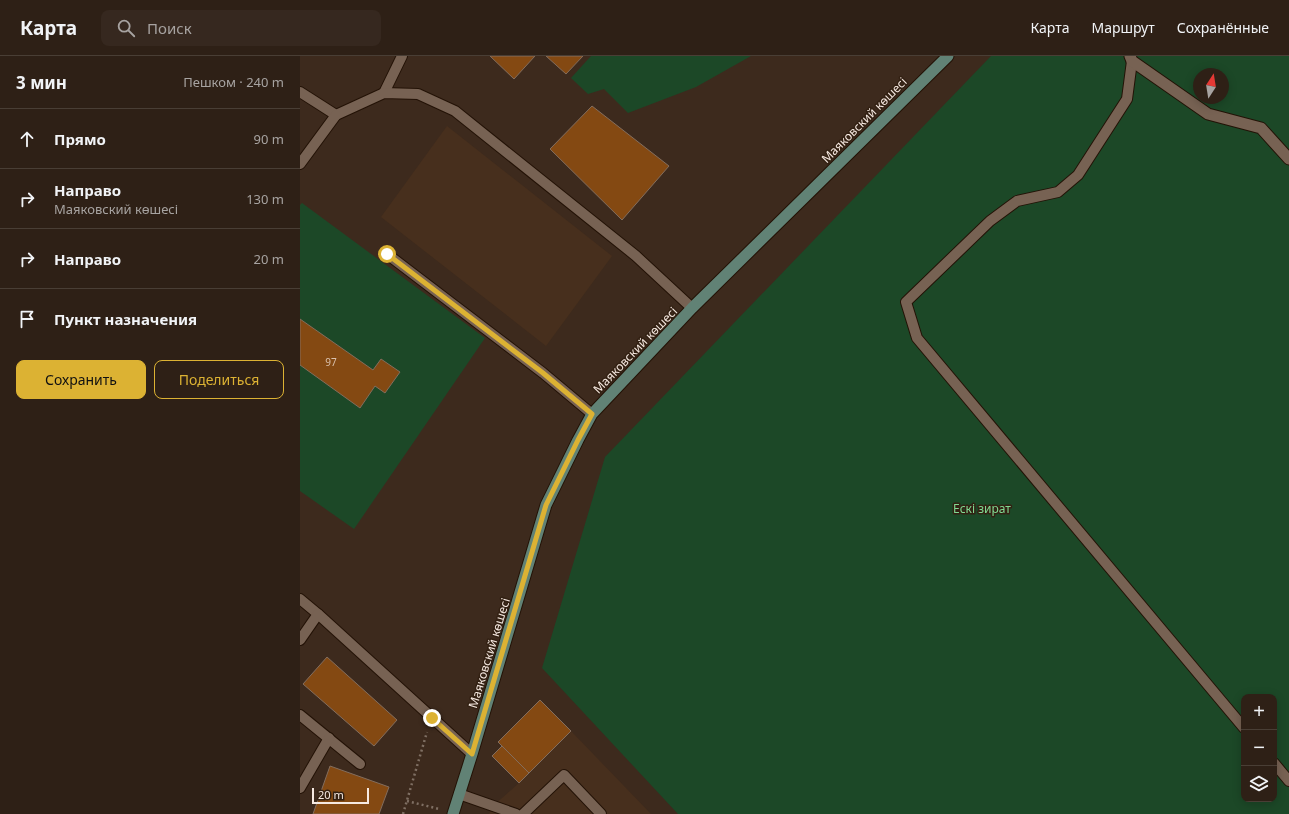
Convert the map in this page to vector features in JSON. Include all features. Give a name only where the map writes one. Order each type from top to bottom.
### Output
[{"type":"main road","name":"Маяковский көшесі","points":[[453,813],[546,505],[592,414],[692,308],[948,56]]},
{"type":"street","points":[[1131,58],[1208,114],[1261,128],[1289,159]]},
{"type":"lane","points":[[384,93],[402,56]]},
{"type":"lane","points":[[1131,58],[1127,99],[1078,175],[1058,192],[1017,201],[990,221],[906,302],[917,338],[1241,724]]},
{"type":"lane","points":[[300,92],[336,115]]},
{"type":"lane","points":[[300,164],[336,115],[384,93],[418,94],[455,111],[636,256],[692,308]]},
{"type":"lane","points":[[387,254],[543,373],[592,414]]},
{"type":"lane","points":[[300,599],[472,754]]},
{"type":"lane","points":[[300,640],[318,614]]},
{"type":"lane","points":[[300,715],[360,764]]},
{"type":"lane","points":[[300,788],[329,738]]},
{"type":"lane","points":[[1276,766],[1289,781]]},
{"type":"lane","points":[[523,814],[564,775],[601,814]]},
{"type":"lane","points":[[459,794],[516,814]]},
{"type":"path","points":[[403,814],[432,718]]},
{"type":"path","points":[[407,800],[453,813]]},
{"type":"shaded area","points":[[447,126],[612,256],[546,346],[381,217]]},
{"type":"shaded area","points":[[571,731],[651,814],[489,814],[493,806],[519,783]]},
{"type":"green space","points":[[591,56],[751,56],[696,87],[628,113],[604,89],[588,94],[571,78]]},
{"type":"green space","name":"Ескі зират","points":[[991,56],[1289,56],[1289,814],[678,814],[542,668],[605,457]]},
{"type":"green space","points":[[302,203],[485,338],[354,529],[300,491],[300,205]]},
{"type":"building","points":[[490,56],[535,56],[514,79]]},
{"type":"building","points":[[546,56],[583,56],[566,74]]},
{"type":"building","points":[[592,106],[669,166],[622,220],[550,149]]},
{"type":"building","points":[[300,319],[373,370],[381,359],[400,372],[385,393],[375,386],[360,408],[300,365]]},
{"type":"building","points":[[327,657],[397,720],[374,746],[303,684]]},
{"type":"building","points":[[540,700],[571,731],[529,773],[498,742]]},
{"type":"building","points":[[502,746],[529,773],[519,783],[492,756]]},
{"type":"building","points":[[330,766],[389,787],[379,814],[313,814]]},
{"type":"route","points":[[387,254],[543,373],[592,414],[546,505],[472,754],[432,718]]}]
